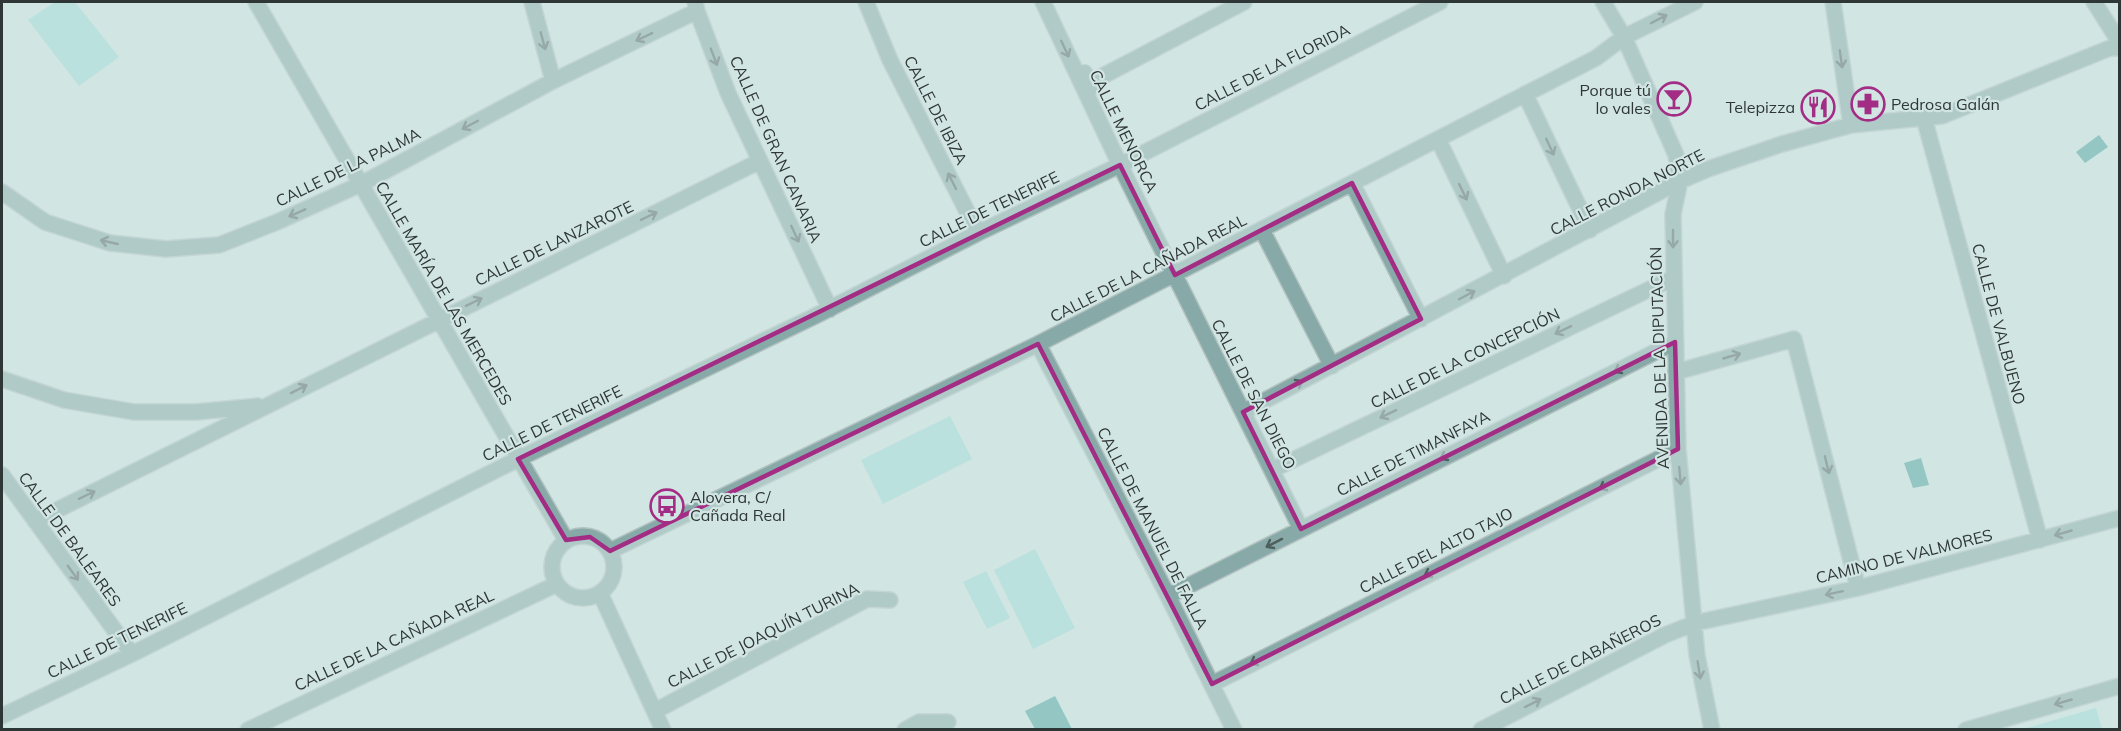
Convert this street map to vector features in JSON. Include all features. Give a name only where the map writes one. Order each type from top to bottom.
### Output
[{"type":"street","name":"CALLE MARÍA DE LAS MERCEDES","points":[[256,2],[566,540]]},
{"type":"street","points":[[532,2],[553,81]]},
{"type":"street","name":"CALLE DE IBIZA","points":[[866,2],[890,60],[978,233]]},
{"type":"street","name":"CALLE MENORCA","points":[[1043,2],[1174,275]]},
{"type":"street","points":[[1078,76],[1085,72],[1094,87],[1093,80],[1244,2]]},
{"type":"street","name":"CALLE DE LA FLORIDA","points":[[1120,165],[1440,2]]},
{"type":"street","name":"AVENIDA DE LA DIPUTACIÓN","points":[[1603,2],[1624,37],[1676,155],[1680,182],[1673,214],[1673,278],[1678,449],[1697,655],[1712,729]]},
{"type":"street","name":"CALLE DE LA CAÑADA REAL","points":[[609,551],[1038,344],[1601,55],[1624,37],[1695,2]]},
{"type":"street","points":[[1833,2],[1851,125]]},
{"type":"street","points":[[2094,2],[2120,43]]},
{"type":"street","name":"CALLE DE LA PALMA","points":[[2,192],[45,222],[110,243],[166,249],[219,245],[361,184],[696,7]]},
{"type":"street","name":"CALLE DE GRAN CANARIA","points":[[696,7],[728,93],[830,309]]},
{"type":"street","name":"CALLE RONDA NORTE","points":[[1243,412],[1708,169],[1782,144],[1851,125],[1942,116],[2110,48],[2120,48]]},
{"type":"street","points":[[1525,94],[1590,230]]},
{"type":"street","name":"CALLE DE VALBUENO","points":[[1924,118],[2040,540]]},
{"type":"street","points":[[1438,139],[1504,276]]},
{"type":"street","name":"CALLE DE LANZAROTE","points":[[35,521],[760,161]]},
{"type":"street","name":"CALLE DE TENERIFE","points":[[2,716],[132,654],[518,459],[830,309],[978,233],[1120,165]]},
{"type":"street","points":[[1352,183],[1421,319]]},
{"type":"street","points":[[1262,230],[1332,366]]},
{"type":"street","name":"CALLE DE SAN DIEGO","points":[[1174,275],[1301,529]]},
{"type":"street","name":"CALLE DE LA CONCEPCIÓN","points":[[1272,470],[1673,278]]},
{"type":"street","points":[[1676,372],[1794,339],[1858,588]]},
{"type":"street","name":"CALLE DE TIMANFAYA","points":[[1168,597],[1675,342]]},
{"type":"street","name":"CALLE DE MANUEL DE FALLA","points":[[1038,344],[1234,729]]},
{"type":"street","name":"CALLE DE LANZAROTE","points":[[2,379],[64,399],[134,412],[196,411],[268,405]]},
{"type":"street","name":"CALLE DEL ALTO TAJO","points":[[1212,684],[1678,449]]},
{"type":"street","name":"CALLE DE BALEARES","points":[[2,475],[132,654]]},
{"type":"street","name":"CAMINO DE VALMORES","points":[[1695,622],[1858,588],[2120,518]]},
{"type":"street","points":[[578,536],[590,537],[601,542],[609,551],[614,566],[610,581],[600,593],[589,597],[576,597],[565,592],[557,584],[551,568],[555,552],[566,540],[578,536]]},
{"type":"street","name":"CALLE DE LA CAÑADA REAL","points":[[248,729],[557,584]]},
{"type":"street","points":[[600,593],[663,729]]},
{"type":"street","name":"CALLE DE JOAQUÍN TURINA","points":[[655,711],[867,598],[890,600]]},
{"type":"street","name":"CALLE DE CABAÑEROS","points":[[1481,729],[1695,622]]},
{"type":"street","points":[[1966,729],[2120,686]]},
{"type":"street","points":[[905,729],[919,722],[948,722]]},
{"type":"highlighted area","points":[[1120,165],[1175,275],[1352,183],[1421,319],[1243,412],[1301,529],[1675,342],[1678,449],[1212,684],[1038,344],[610,551],[590,537],[566,540],[518,459]]},
{"type":"shaded area","points":[[55,2],[75,2],[119,57],[79,86],[28,20]]},
{"type":"shaded area","points":[[2099,135],[2108,147],[2085,163],[2076,152]]},
{"type":"shaded area","points":[[950,416],[972,459],[883,504],[861,460]]},
{"type":"shaded area","points":[[1921,458],[1929,485],[1913,488],[1904,463]]},
{"type":"shaded area","points":[[1035,549],[1075,628],[1033,649],[994,570]]},
{"type":"shaded area","points":[[986,571],[1010,618],[987,629],[963,582]]},
{"type":"shaded area","points":[[1055,696],[1072,729],[1035,729],[1025,711]]},
{"type":"shaded area","points":[[2096,708],[2102,729],[2023,729]]},
{"type":"place","name":"Porque tú lo vales","points":[[1674,99]]},
{"type":"place","name":"Pedrosa Galán","points":[[1868,104]]},
{"type":"place","name":"Telepizza","points":[[1818,107]]},
{"type":"place","name":"Alovera, C/ Cañada Real","points":[[667,506]]}]
